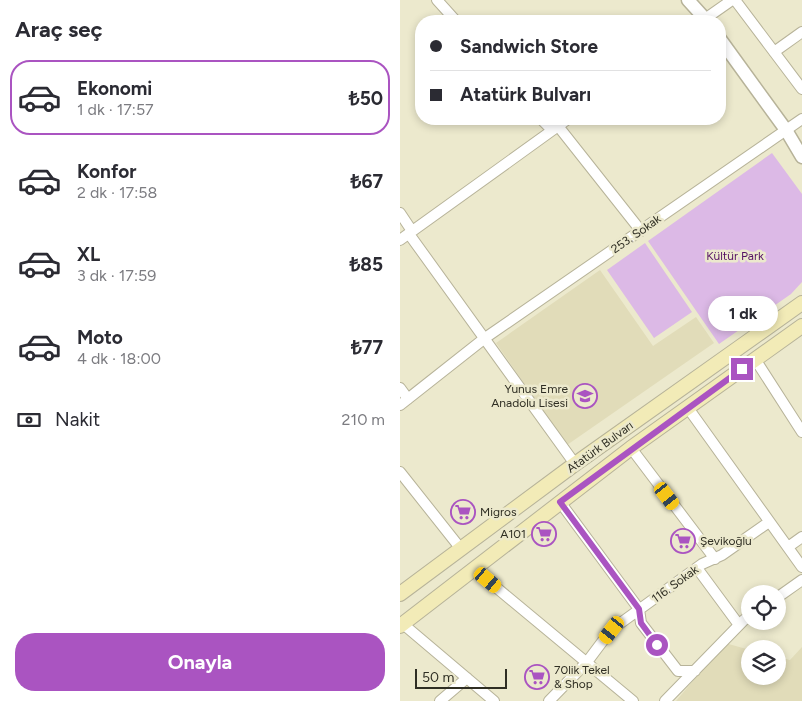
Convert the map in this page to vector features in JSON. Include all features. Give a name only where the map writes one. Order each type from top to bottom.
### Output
[{"type":"main road","name":"Atatürk Bulvarı","points":[[400,594],[575,464],[802,303]]},
{"type":"main road","name":"Atatürk Bulvarı","points":[[402,625],[632,448],[802,326]]},
{"type":"street","points":[[437,0],[451,15]]},
{"type":"street","points":[[688,0],[701,15]]},
{"type":"street","points":[[712,15],[733,0],[802,89]]},
{"type":"street","points":[[774,52],[802,32]]},
{"type":"street","points":[[726,47],[801,152]]},
{"type":"street","name":"253. Sokak","points":[[404,402],[485,338],[802,119]]},
{"type":"street","points":[[550,125],[555,128],[641,231]]},
{"type":"street","points":[[400,240],[559,125]]},
{"type":"street","points":[[400,213],[411,232],[575,464]]},
{"type":"street","points":[[755,359],[802,432]]},
{"type":"street","points":[[400,388],[404,402]]},
{"type":"street","points":[[688,408],[788,547],[800,560]]},
{"type":"street","points":[[632,448],[715,558]]},
{"type":"street","points":[[400,472],[461,549]]},
{"type":"street","points":[[560,502],[639,609],[641,623],[678,671],[695,671]]},
{"type":"street","name":"116. Sokak","points":[[549,701],[587,662],[612,630],[697,568],[722,555],[770,522]]},
{"type":"street","points":[[788,547],[802,537]]},
{"type":"street","points":[[665,701],[739,625],[697,568]]},
{"type":"street","points":[[474,569],[633,701]]},
{"type":"street","points":[[786,591],[802,580]]},
{"type":"street","points":[[402,625],[494,701]]},
{"type":"street","points":[[440,701],[467,678]]},
{"type":"shaded area","name":"Yunus Emre Anadolu Lisesi","points":[[600,270],[653,346],[696,317],[714,343],[567,445],[496,343]]},
{"type":"shaded area","points":[[725,643],[741,647],[741,685],[786,685],[786,659],[790,660],[802,647],[802,701],[676,701]]},
{"type":"green space","name":"Kültür Park","points":[[772,153],[802,194],[802,282],[791,294],[719,344],[648,241]]},
{"type":"green space","points":[[645,243],[692,312],[654,338],[607,270]]},
{"type":"place","name":"Yunus Emre Anadolu Lisesi","points":[[585,396]]},
{"type":"place","name":"Migros","points":[[463,512]]},
{"type":"place","name":"A101","points":[[544,534]]},
{"type":"place","name":"Şevikoğlu","points":[[683,541]]},
{"type":"place","name":"70lik Tekel & Shop","points":[[537,677]]},
{"type":"route","points":[[657,645],[641,623],[639,609],[560,502],[742,369]]}]
